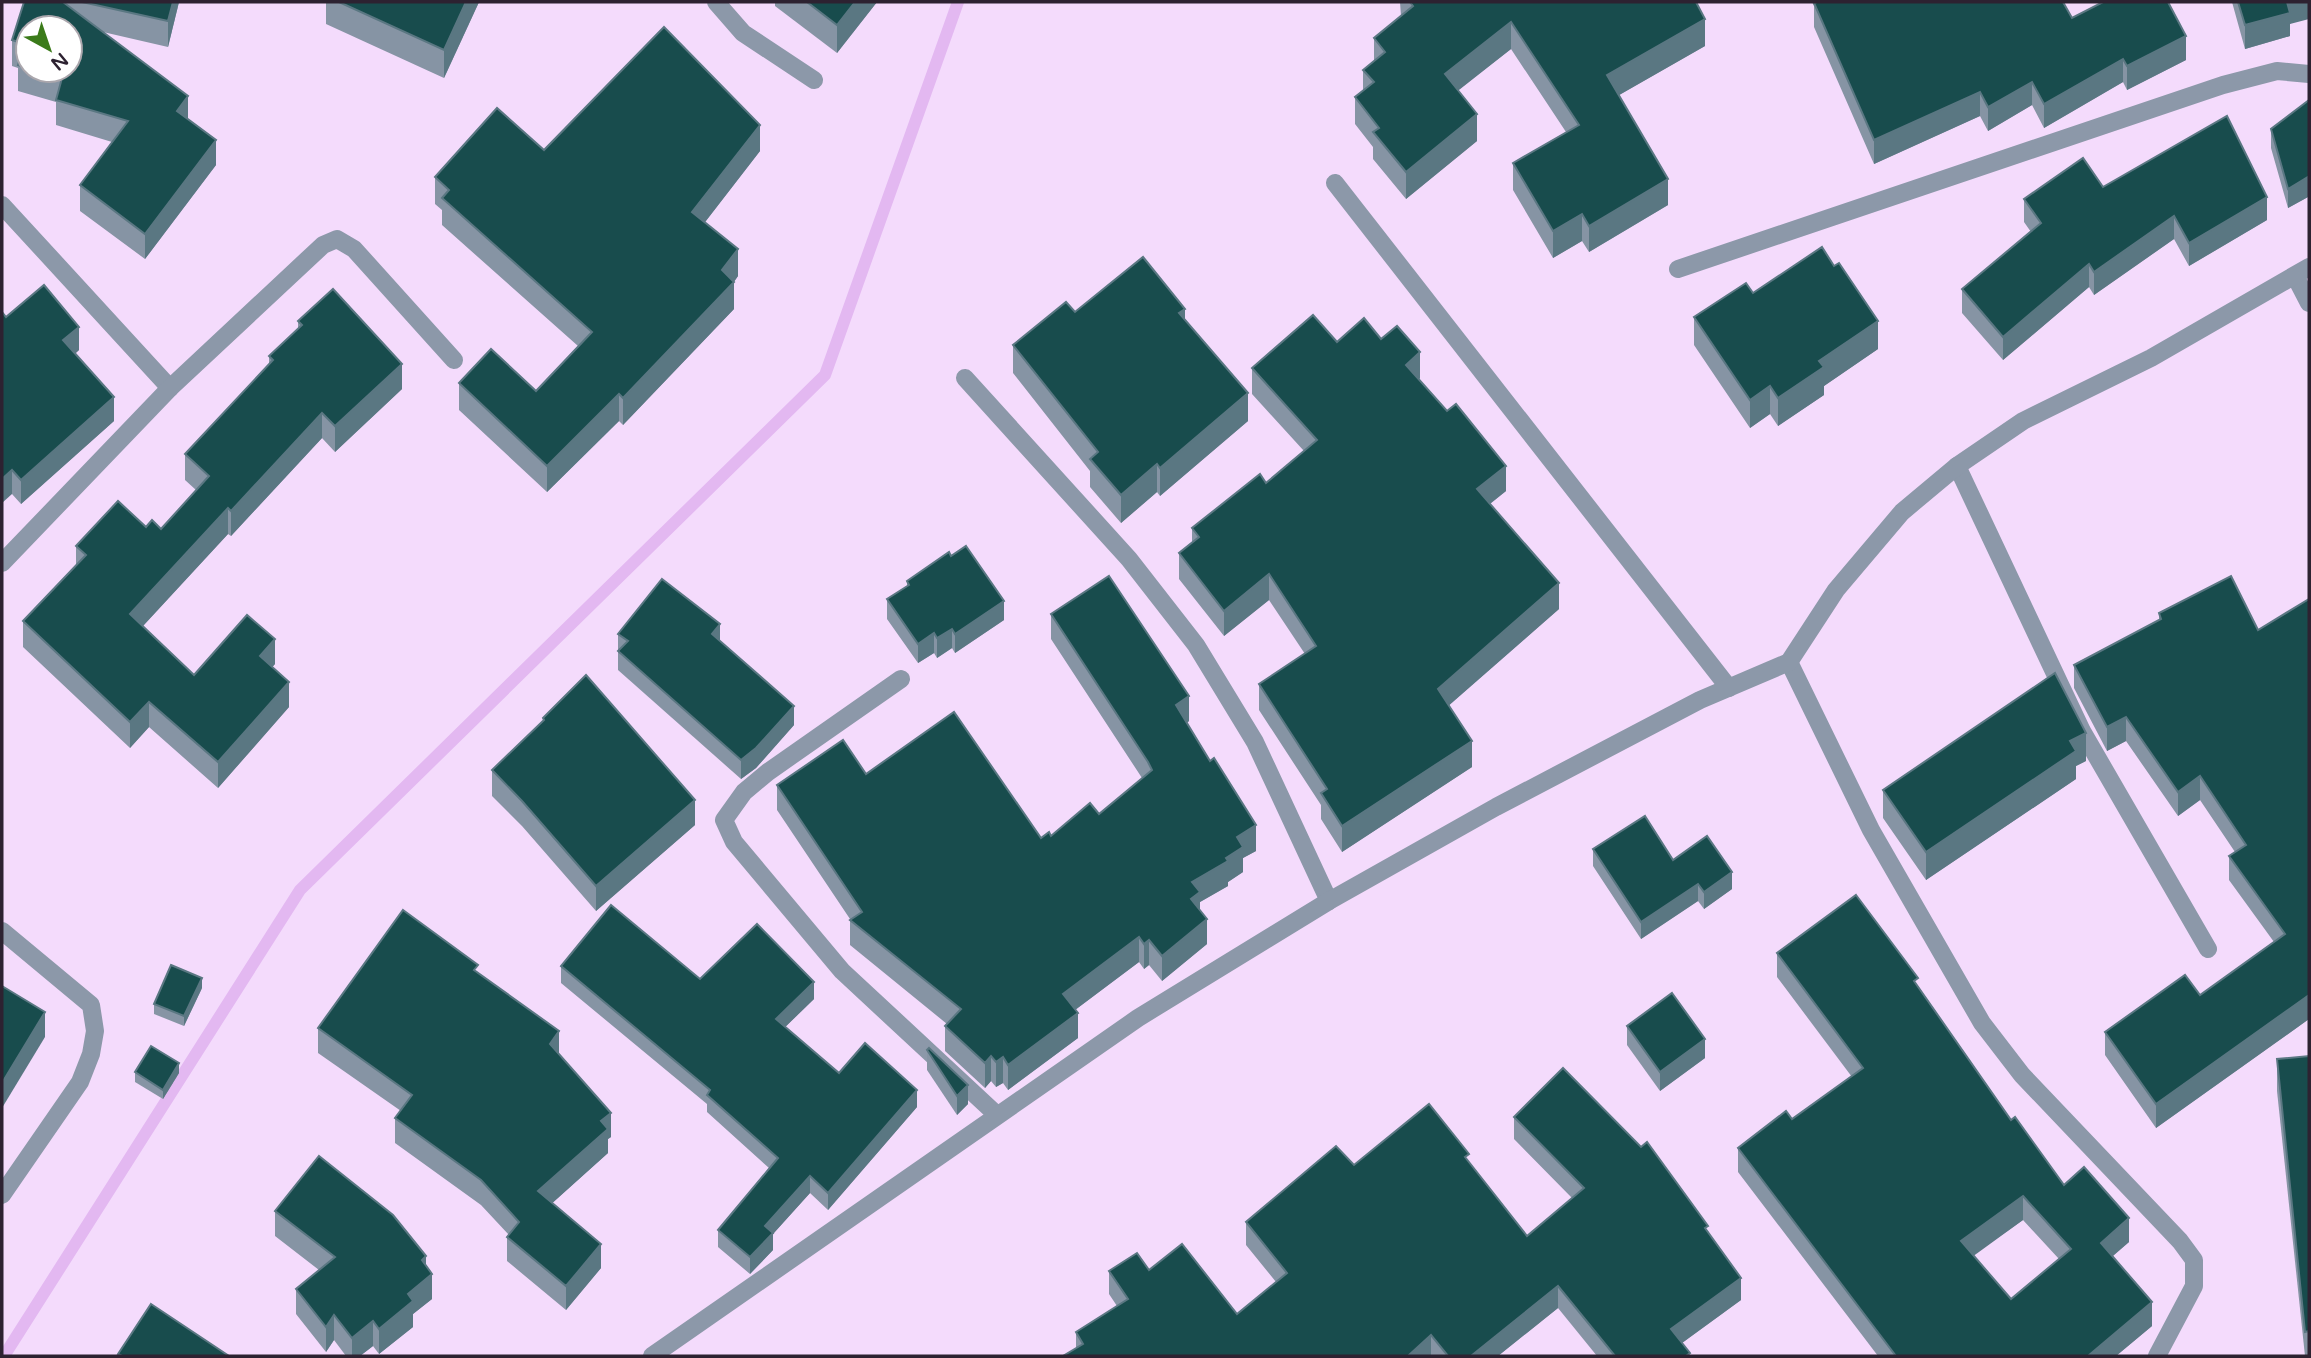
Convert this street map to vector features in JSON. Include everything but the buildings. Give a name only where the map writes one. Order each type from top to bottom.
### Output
[{"type":"street","points":[[716,2],[743,33],[814,80]]},
{"type":"street","points":[[1678,270],[2223,85],[2277,71],[2309,74]]},
{"type":"street","points":[[1335,183],[1729,688]]},
{"type":"street","points":[[2,205],[170,388]]},
{"type":"street","points":[[2,563],[170,388],[323,244],[337,239],[354,249],[454,360]]},
{"type":"street","points":[[652,1356],[1138,1018],[1329,901],[1496,807],[1700,700],[1789,662],[1836,590],[1902,512],[1957,466],[2023,421],[2151,358],[2302,271],[2309,303]]},
{"type":"street","points":[[965,378],[1129,559],[1196,645],[1255,742],[1329,901]]},
{"type":"street","points":[[1957,466],[2077,721],[2208,948]]},
{"type":"street","points":[[1789,662],[1871,830],[1982,1023],[2022,1075],[2180,1241],[2194,1260],[2194,1286],[2157,1356]]},
{"type":"street","points":[[901,679],[768,772],[744,792],[724,820],[734,842],[842,971],[998,1115]]},
{"type":"street","points":[[2,931],[91,1004],[95,1031],[91,1054],[80,1082],[2,1195]]},
{"type":"waterway","points":[[4,1356],[300,890],[825,375],[958,2]]}]
